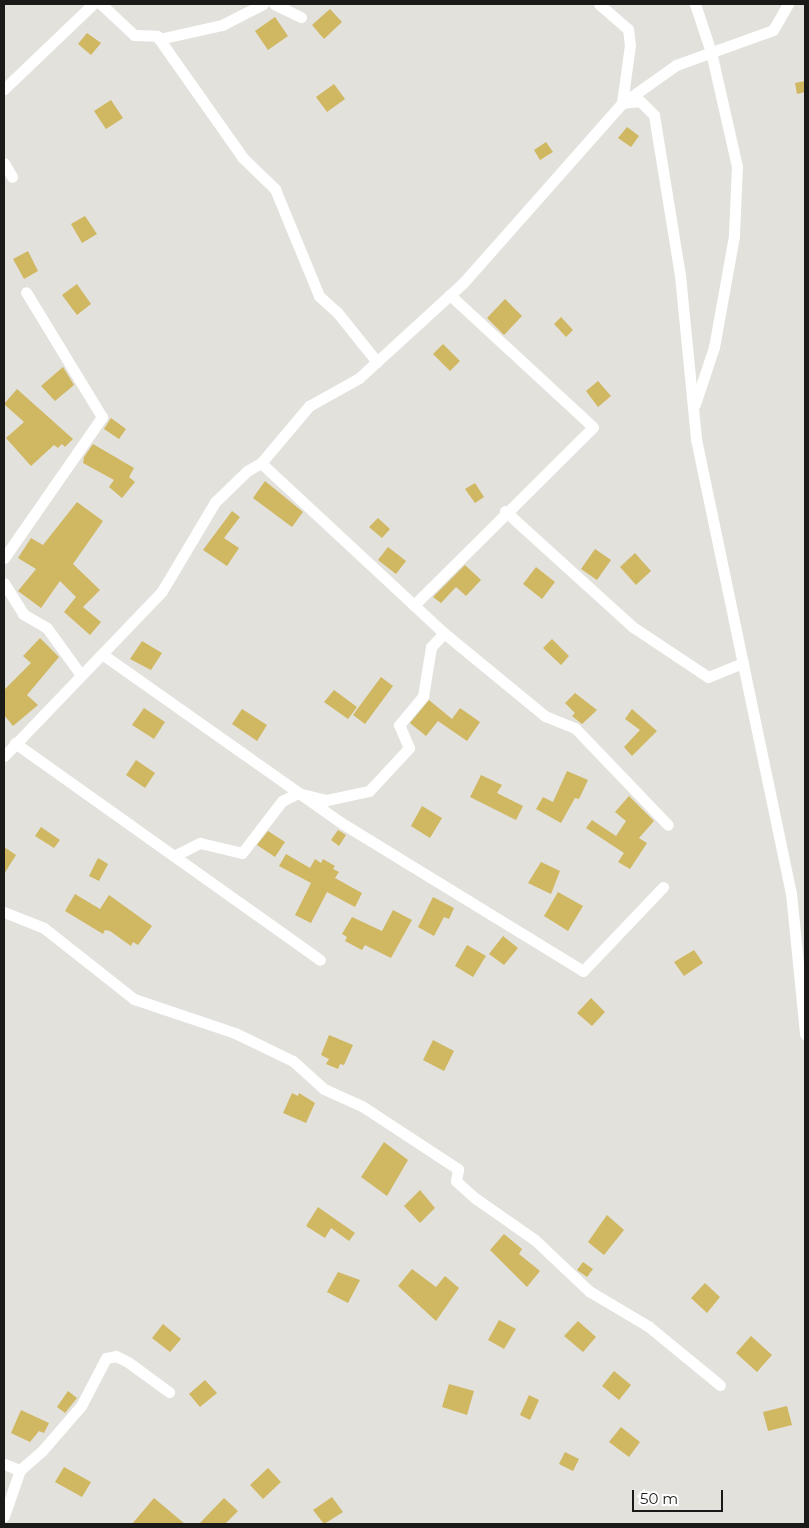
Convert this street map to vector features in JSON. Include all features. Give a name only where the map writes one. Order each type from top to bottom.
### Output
[{"type":"street","points":[[4,89],[93,4]]},
{"type":"street","points":[[100,4],[134,35],[157,36],[242,158],[275,189],[319,296],[337,312],[377,362]]},
{"type":"street","points":[[159,39],[222,25],[263,4]]},
{"type":"street","points":[[274,4],[301,17]]},
{"type":"street","points":[[599,4],[628,29],[630,45],[622,103]]},
{"type":"street","points":[[693,409],[714,347],[734,236],[737,166],[711,52],[695,4]]},
{"type":"street","points":[[4,756],[162,591],[215,502],[247,471],[260,463],[309,406],[359,378],[450,295],[547,192],[622,103],[676,64],[773,30],[788,4]]},
{"type":"street","points":[[622,103],[640,101],[654,114],[680,275],[696,439],[791,893],[805,1034]]},
{"type":"street","points":[[4,163],[12,178]]},
{"type":"street","points":[[4,558],[102,417],[26,292]]},
{"type":"street","points":[[414,605],[505,511],[593,427],[450,295]]},
{"type":"street","points":[[260,463],[444,633],[545,716],[575,728],[668,824]]},
{"type":"street","points":[[505,511],[633,628],[708,677],[743,663]]},
{"type":"street","points":[[4,583],[23,614],[47,628],[81,675]]},
{"type":"street","points":[[174,856],[200,843],[242,853],[282,801],[298,793],[327,800],[369,791],[410,748],[399,725],[423,696],[431,647],[444,633]]},
{"type":"street","points":[[102,654],[340,822],[583,971],[663,887]]},
{"type":"street","points":[[15,743],[320,960]]},
{"type":"street","points":[[4,912],[44,928],[134,999],[235,1033],[293,1061],[324,1089],[362,1106],[458,1169],[456,1181],[475,1198],[535,1240],[589,1291],[648,1326],[720,1385]]},
{"type":"street","points":[[4,1516],[20,1470],[42,1452],[80,1406],[106,1358],[116,1356],[128,1362],[169,1392]]},
{"type":"street","points":[[4,1464],[20,1470]]},
{"type":"street","points":[[4,1520],[10,1524]]},
{"type":"building","points":[[330,9],[342,22],[324,39],[312,25]]},
{"type":"building","points":[[275,17],[288,36],[268,50],[255,31]]},
{"type":"building","points":[[87,33],[101,43],[91,55],[78,44]]},
{"type":"building","points":[[805,81],[805,92],[797,94],[795,83]]},
{"type":"building","points":[[334,84],[345,99],[327,112],[316,97]]},
{"type":"building","points":[[111,100],[123,118],[106,129],[94,111]]},
{"type":"building","points":[[627,127],[639,136],[631,147],[618,138]]},
{"type":"building","points":[[546,142],[553,152],[540,160],[534,150]]},
{"type":"building","points":[[85,216],[97,234],[82,243],[71,224]]},
{"type":"building","points":[[28,251],[38,271],[24,279],[13,259]]},
{"type":"building","points":[[77,284],[91,304],[77,315],[62,295]]},
{"type":"building","points":[[505,299],[522,316],[504,335],[487,318]]},
{"type":"building","points":[[561,317],[573,330],[566,337],[554,324]]},
{"type":"building","points":[[443,344],[460,361],[450,371],[433,354]]},
{"type":"building","points":[[63,367],[74,385],[55,401],[41,386]]},
{"type":"building","points":[[598,381],[611,396],[598,407],[586,391]]},
{"type":"building","points":[[17,389],[73,439],[65,447],[62,444],[58,448],[54,445],[31,466],[6,438],[24,422],[4,404]]},
{"type":"building","points":[[111,418],[126,429],[119,439],[104,429]]},
{"type":"building","points":[[93,444],[134,468],[129,477],[135,482],[122,498],[109,487],[114,480],[83,463],[84,457]]},
{"type":"building","points":[[265,481],[303,512],[292,527],[253,498]]},
{"type":"building","points":[[475,483],[484,497],[475,503],[465,489]]},
{"type":"building","points":[[77,502],[103,521],[73,564],[100,590],[83,607],[101,622],[90,635],[64,612],[76,597],[60,581],[41,608],[18,591],[36,569],[18,558],[31,538],[43,545]]},
{"type":"building","points":[[232,511],[240,517],[224,538],[239,548],[227,566],[203,550]]},
{"type":"building","points":[[378,518],[390,529],[382,538],[369,527]]},
{"type":"building","points":[[388,547],[406,561],[396,574],[378,560]]},
{"type":"building","points":[[595,549],[611,560],[597,580],[581,569]]},
{"type":"building","points":[[635,553],[651,571],[636,585],[620,567]]},
{"type":"building","points":[[465,565],[481,580],[466,596],[456,587],[441,603],[433,597]]},
{"type":"building","points":[[536,567],[555,582],[542,599],[523,584]]},
{"type":"building","points":[[40,638],[59,657],[27,695],[38,705],[13,726],[4,715],[4,690],[31,663],[23,656]]},
{"type":"building","points":[[552,639],[569,656],[561,665],[543,648]]},
{"type":"building","points":[[142,641],[162,653],[151,670],[130,659]]},
{"type":"building","points":[[381,677],[393,686],[365,724],[353,715]]},
{"type":"building","points":[[334,690],[357,707],[348,719],[324,702]]},
{"type":"building","points":[[575,693],[597,710],[582,724],[572,716],[575,713],[565,703]]},
{"type":"building","points":[[429,700],[452,719],[460,708],[480,722],[467,741],[438,721],[426,736],[410,723]]},
{"type":"building","points":[[144,708],[165,722],[154,739],[132,725]]},
{"type":"building","points":[[242,709],[267,725],[257,741],[232,724]]},
{"type":"building","points":[[632,709],[657,731],[632,756],[624,747],[640,730],[625,719]]},
{"type":"building","points":[[136,760],[155,773],[145,788],[126,775]]},
{"type":"building","points":[[567,771],[588,780],[579,799],[575,798],[561,823],[536,809],[543,797],[553,802]]},
{"type":"building","points":[[481,775],[502,785],[497,793],[523,806],[516,820],[470,797]]},
{"type":"building","points":[[629,796],[654,821],[639,838],[647,843],[630,869],[618,862],[624,853],[586,828],[592,820],[616,836],[626,821],[615,812]]},
{"type":"building","points":[[422,806],[442,818],[430,838],[411,826]]},
{"type":"building","points":[[41,827],[60,840],[54,848],[35,836]]},
{"type":"building","points":[[338,830],[346,835],[339,846],[331,840]]},
{"type":"building","points":[[268,831],[285,842],[275,857],[257,845]]},
{"type":"building","points":[[4,847],[16,855],[4,874]]},
{"type":"building","points":[[286,854],[310,868],[315,859],[321,863],[323,859],[335,866],[333,869],[339,872],[335,878],[362,893],[355,907],[327,892],[311,923],[295,915],[311,883],[279,866]]},
{"type":"building","points":[[98,858],[108,864],[99,881],[89,876]]},
{"type":"building","points":[[541,862],[560,871],[551,894],[528,883]]},
{"type":"building","points":[[558,892],[583,906],[568,931],[544,916]]},
{"type":"building","points":[[75,894],[100,909],[109,895],[152,926],[138,945],[133,942],[131,946],[110,931],[105,930],[103,934],[65,911]]},
{"type":"building","points":[[433,897],[454,908],[449,919],[444,917],[434,936],[418,927]]},
{"type":"building","points":[[393,910],[412,920],[391,958],[365,945],[362,950],[345,941],[347,937],[342,934],[352,917],[382,931]]},
{"type":"building","points":[[503,936],[518,948],[504,965],[489,954]]},
{"type":"building","points":[[467,945],[486,956],[473,977],[455,966]]},
{"type":"building","points":[[694,950],[703,963],[684,976],[674,962]]},
{"type":"building","points":[[591,998],[605,1012],[592,1026],[577,1013]]},
{"type":"building","points":[[329,1035],[353,1045],[344,1065],[340,1064],[338,1069],[326,1064],[329,1059],[321,1055]]},
{"type":"building","points":[[433,1040],[454,1051],[444,1071],[423,1060]]},
{"type":"building","points":[[292,1093],[298,1096],[299,1093],[315,1103],[306,1123],[283,1113]]},
{"type":"building","points":[[384,1142],[408,1160],[387,1196],[361,1177]]},
{"type":"building","points":[[420,1190],[435,1208],[420,1223],[404,1206]]},
{"type":"building","points":[[318,1207],[355,1233],[349,1241],[331,1228],[325,1238],[306,1226]]},
{"type":"building","points":[[607,1215],[624,1230],[604,1255],[588,1242]]},
{"type":"building","points":[[504,1234],[522,1249],[519,1254],[540,1271],[527,1287],[490,1250]]},
{"type":"building","points":[[583,1262],[593,1269],[587,1277],[577,1270]]},
{"type":"building","points":[[412,1269],[436,1287],[445,1276],[459,1288],[436,1321],[398,1286]]},
{"type":"building","points":[[338,1272],[360,1280],[348,1303],[327,1292]]},
{"type":"building","points":[[705,1283],[720,1297],[707,1313],[691,1298]]},
{"type":"building","points":[[499,1320],[516,1329],[504,1349],[488,1340]]},
{"type":"building","points":[[578,1321],[596,1337],[583,1352],[564,1336]]},
{"type":"building","points":[[163,1324],[181,1339],[170,1352],[152,1338]]},
{"type":"building","points":[[751,1336],[772,1355],[757,1372],[736,1353]]},
{"type":"building","points":[[614,1371],[631,1385],[619,1400],[602,1386]]},
{"type":"building","points":[[205,1380],[217,1393],[200,1407],[189,1394]]},
{"type":"building","points":[[449,1384],[474,1391],[467,1415],[442,1407]]},
{"type":"building","points":[[68,1391],[77,1398],[65,1413],[57,1407]]},
{"type":"building","points":[[529,1395],[539,1400],[530,1420],[520,1415]]},
{"type":"building","points":[[787,1406],[792,1425],[768,1431],[763,1412]]},
{"type":"building","points":[[21,1410],[49,1423],[44,1433],[39,1431],[30,1442],[11,1433]]},
{"type":"building","points":[[621,1427],[640,1442],[629,1457],[609,1442]]},
{"type":"building","points":[[565,1452],[579,1459],[573,1471],[559,1464]]},
{"type":"building","points":[[64,1467],[91,1482],[82,1497],[55,1482]]},
{"type":"building","points":[[268,1468],[281,1482],[263,1499],[250,1485]]},
{"type":"building","points":[[332,1497],[343,1512],[324,1524],[313,1510]]},
{"type":"building","points":[[154,1498],[185,1524],[132,1524]]},
{"type":"building","points":[[224,1498],[238,1511],[225,1524],[199,1524]]}]
